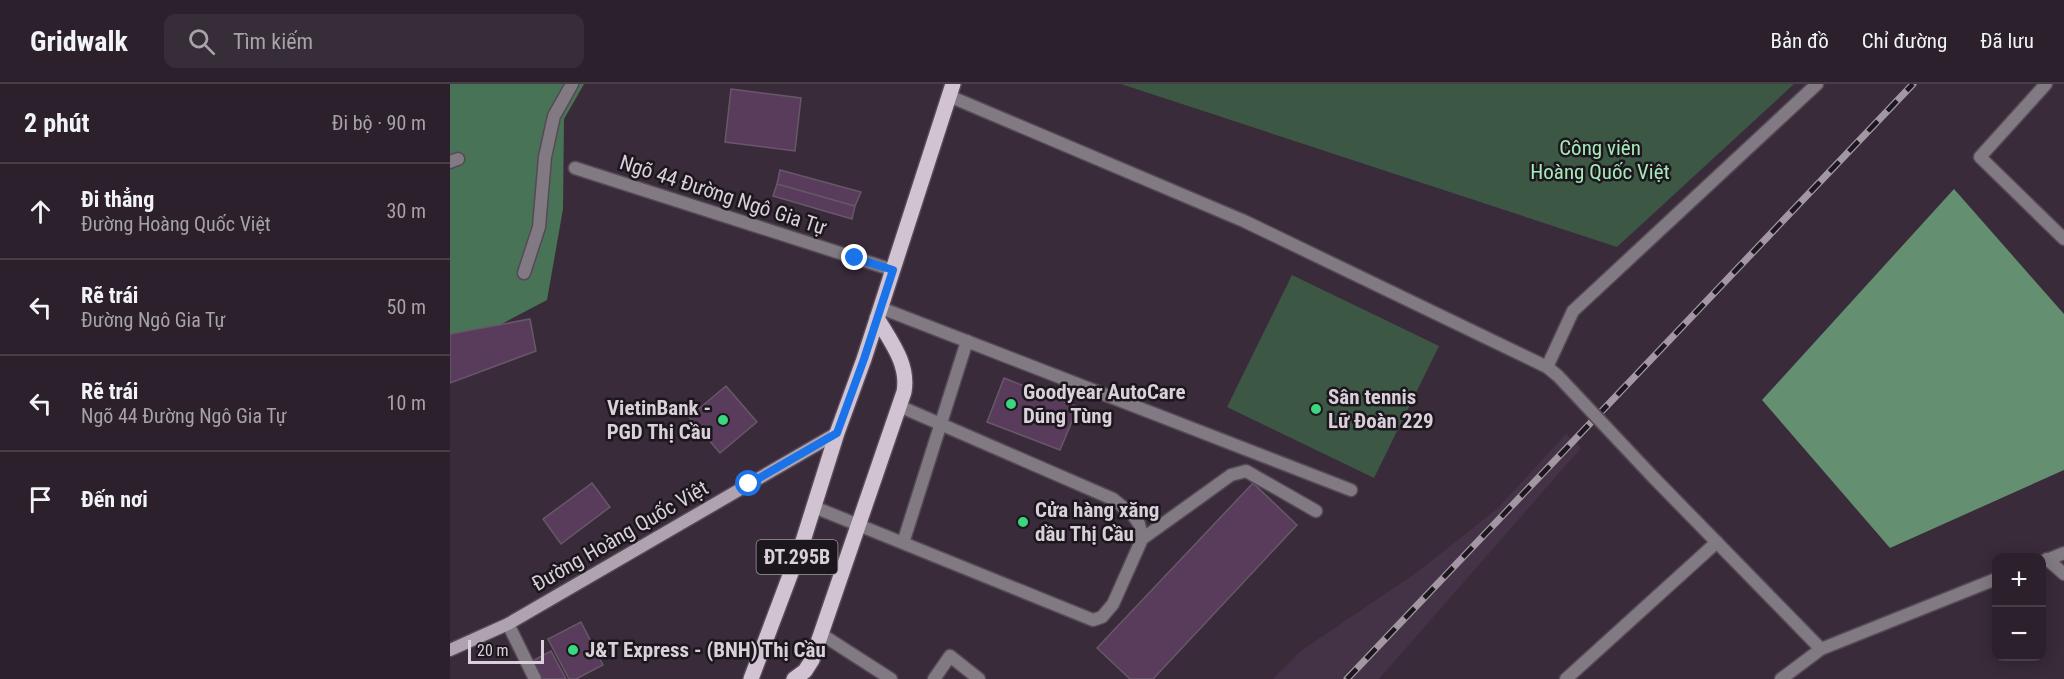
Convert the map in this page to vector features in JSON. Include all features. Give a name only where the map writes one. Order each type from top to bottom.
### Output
[{"type":"main road","name":"ĐT.295B","points":[[751,679],[814,507],[951,90]]},
{"type":"main road","name":"ĐT.295B","points":[[794,679],[805,671],[812,660],[906,380],[901,360],[879,313]]},
{"type":"main road","name":"Đường Hoàng Quốc Việt","points":[[450,650],[508,624],[837,433]]},
{"type":"street","points":[[524,273],[538,227],[545,157],[554,116],[572,84]]},
{"type":"street","points":[[1546,367],[1574,311],[1817,84]]},
{"type":"street","points":[[2046,84],[1980,156],[2064,239]]},
{"type":"street","points":[[951,90],[1244,221],[1546,367],[1558,375],[1653,477],[1821,648]]},
{"type":"street","name":"Ngõ 44 Đường Ngô Gia Tự","points":[[575,168],[893,270]]},
{"type":"street","points":[[879,313],[967,341],[1352,490]]},
{"type":"street","points":[[903,543],[967,341]]},
{"type":"street","points":[[899,406],[1113,499],[1133,514],[1139,524],[1142,540]]},
{"type":"street","points":[[814,507],[1093,620],[1102,617],[1113,604],[1142,540],[1231,476],[1246,471],[1316,511]]},
{"type":"street","points":[[1566,679],[1717,542]]},
{"type":"street","points":[[2046,560],[2064,553]]},
{"type":"street","points":[[2046,562],[2064,574]]},
{"type":"street","points":[[1781,679],[1821,648],[1992,581]]},
{"type":"street","points":[[508,624],[535,679]]},
{"type":"street","points":[[821,634],[891,679]]},
{"type":"street","points":[[934,679],[950,656],[979,679]]},
{"type":"shaded area","points":[[450,84],[584,84],[564,119],[563,209],[547,300],[450,351]]},
{"type":"shaded area","points":[[1954,189],[2064,314],[2064,470],[1890,548],[1762,400]]},
{"type":"shaded area","points":[[1566,434],[1581,448],[1379,679],[1273,679],[1302,650],[1416,573],[1497,509]]},
{"type":"green space","name":"Công viên Hoàng Quốc Việt","points":[[1121,84],[1794,84],[1617,247]]},
{"type":"green space","points":[[1292,275],[1439,346],[1374,478],[1227,407]]},
{"type":"building","points":[[731,89],[801,98],[795,151],[725,142]]},
{"type":"building","points":[[780,170],[861,192],[855,206],[777,184]]},
{"type":"building","points":[[777,184],[855,206],[852,219],[773,196]]},
{"type":"building","points":[[530,319],[536,351],[450,383],[450,334]]},
{"type":"building","points":[[1004,378],[1078,407],[1060,450],[987,422]]},
{"type":"building","name":"VietinBank - PGD Thị Cầu","points":[[726,386],[757,422],[720,453],[689,417]]},
{"type":"building","points":[[592,483],[610,507],[561,544],[543,519]]},
{"type":"building","points":[[1253,483],[1297,525],[1153,679],[1130,679],[1097,648]]},
{"type":"building","points":[[581,622],[603,665],[576,679],[569,679],[548,639]]},
{"type":"building","points":[[551,651],[566,679],[539,679],[530,662]]},
{"type":"railway","points":[[1347,679],[1913,84]]},
{"type":"place","name":"Goodyear AutoCare Dũng Tùng","points":[[1011,404]]},
{"type":"place","name":"Sân tennis Lữ Đoàn 229","points":[[1316,409]]},
{"type":"place","name":"VietinBank - PGD Thị Cầu","points":[[723,420]]},
{"type":"place","name":"Cửa hàng xăng dầu Thị Cầu","points":[[1023,522]]},
{"type":"place","name":"J&T Express - (BNH) Thị Cầu","points":[[573,650]]},
{"type":"route","points":[[749,484],[837,433],[893,270],[855,258]]}]
